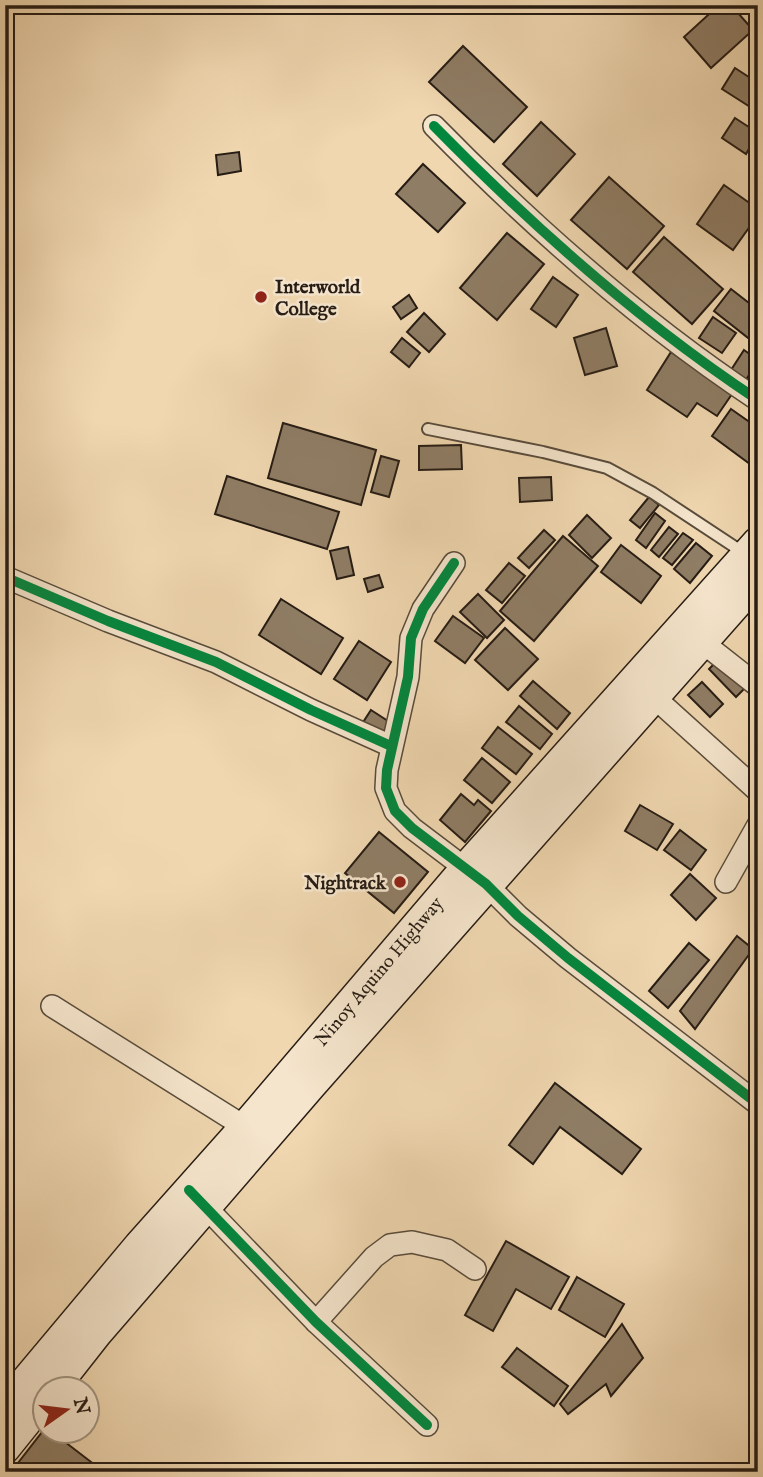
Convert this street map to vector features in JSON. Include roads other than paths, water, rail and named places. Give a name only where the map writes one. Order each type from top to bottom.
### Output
[{"type":"main road","name":"Ninoy Aquino Highway","points":[[644,688],[702,642],[755,559]]},
{"type":"main road","name":"Ninoy Aquino Highway","points":[[5,1406],[197,1198],[755,559]]},
{"type":"main road","name":"Ninoy Aquino Highway","points":[[63,1376],[197,1198],[245,1127],[304,1076]]},
{"type":"main road","points":[[5,1448],[32,1414]]},
{"type":"street","points":[[434,126],[500,193],[638,313],[709,368],[758,400]]},
{"type":"street","points":[[454,563],[423,609],[411,638],[408,677],[391,746],[386,788],[395,811],[412,828],[476,876],[517,916],[568,958],[754,1093]]},
{"type":"street","points":[[5,577],[108,621],[216,662],[311,710],[391,746]]},
{"type":"street","points":[[702,642],[758,686]]},
{"type":"street","points":[[644,688],[758,791]]},
{"type":"street","points":[[726,882],[758,825]]},
{"type":"street","points":[[52,1006],[245,1127]]},
{"type":"street","points":[[197,1198],[316,1322],[427,1425]]},
{"type":"street","points":[[316,1322],[374,1256],[390,1245],[412,1242],[446,1250],[475,1269]]},
{"type":"lane","points":[[428,429],[607,468],[653,493],[755,559]]},
{"type":"place","name":"Interworld College","points":[[261,297]]},
{"type":"place","name":"Nightrack","points":[[400,882]]}]
